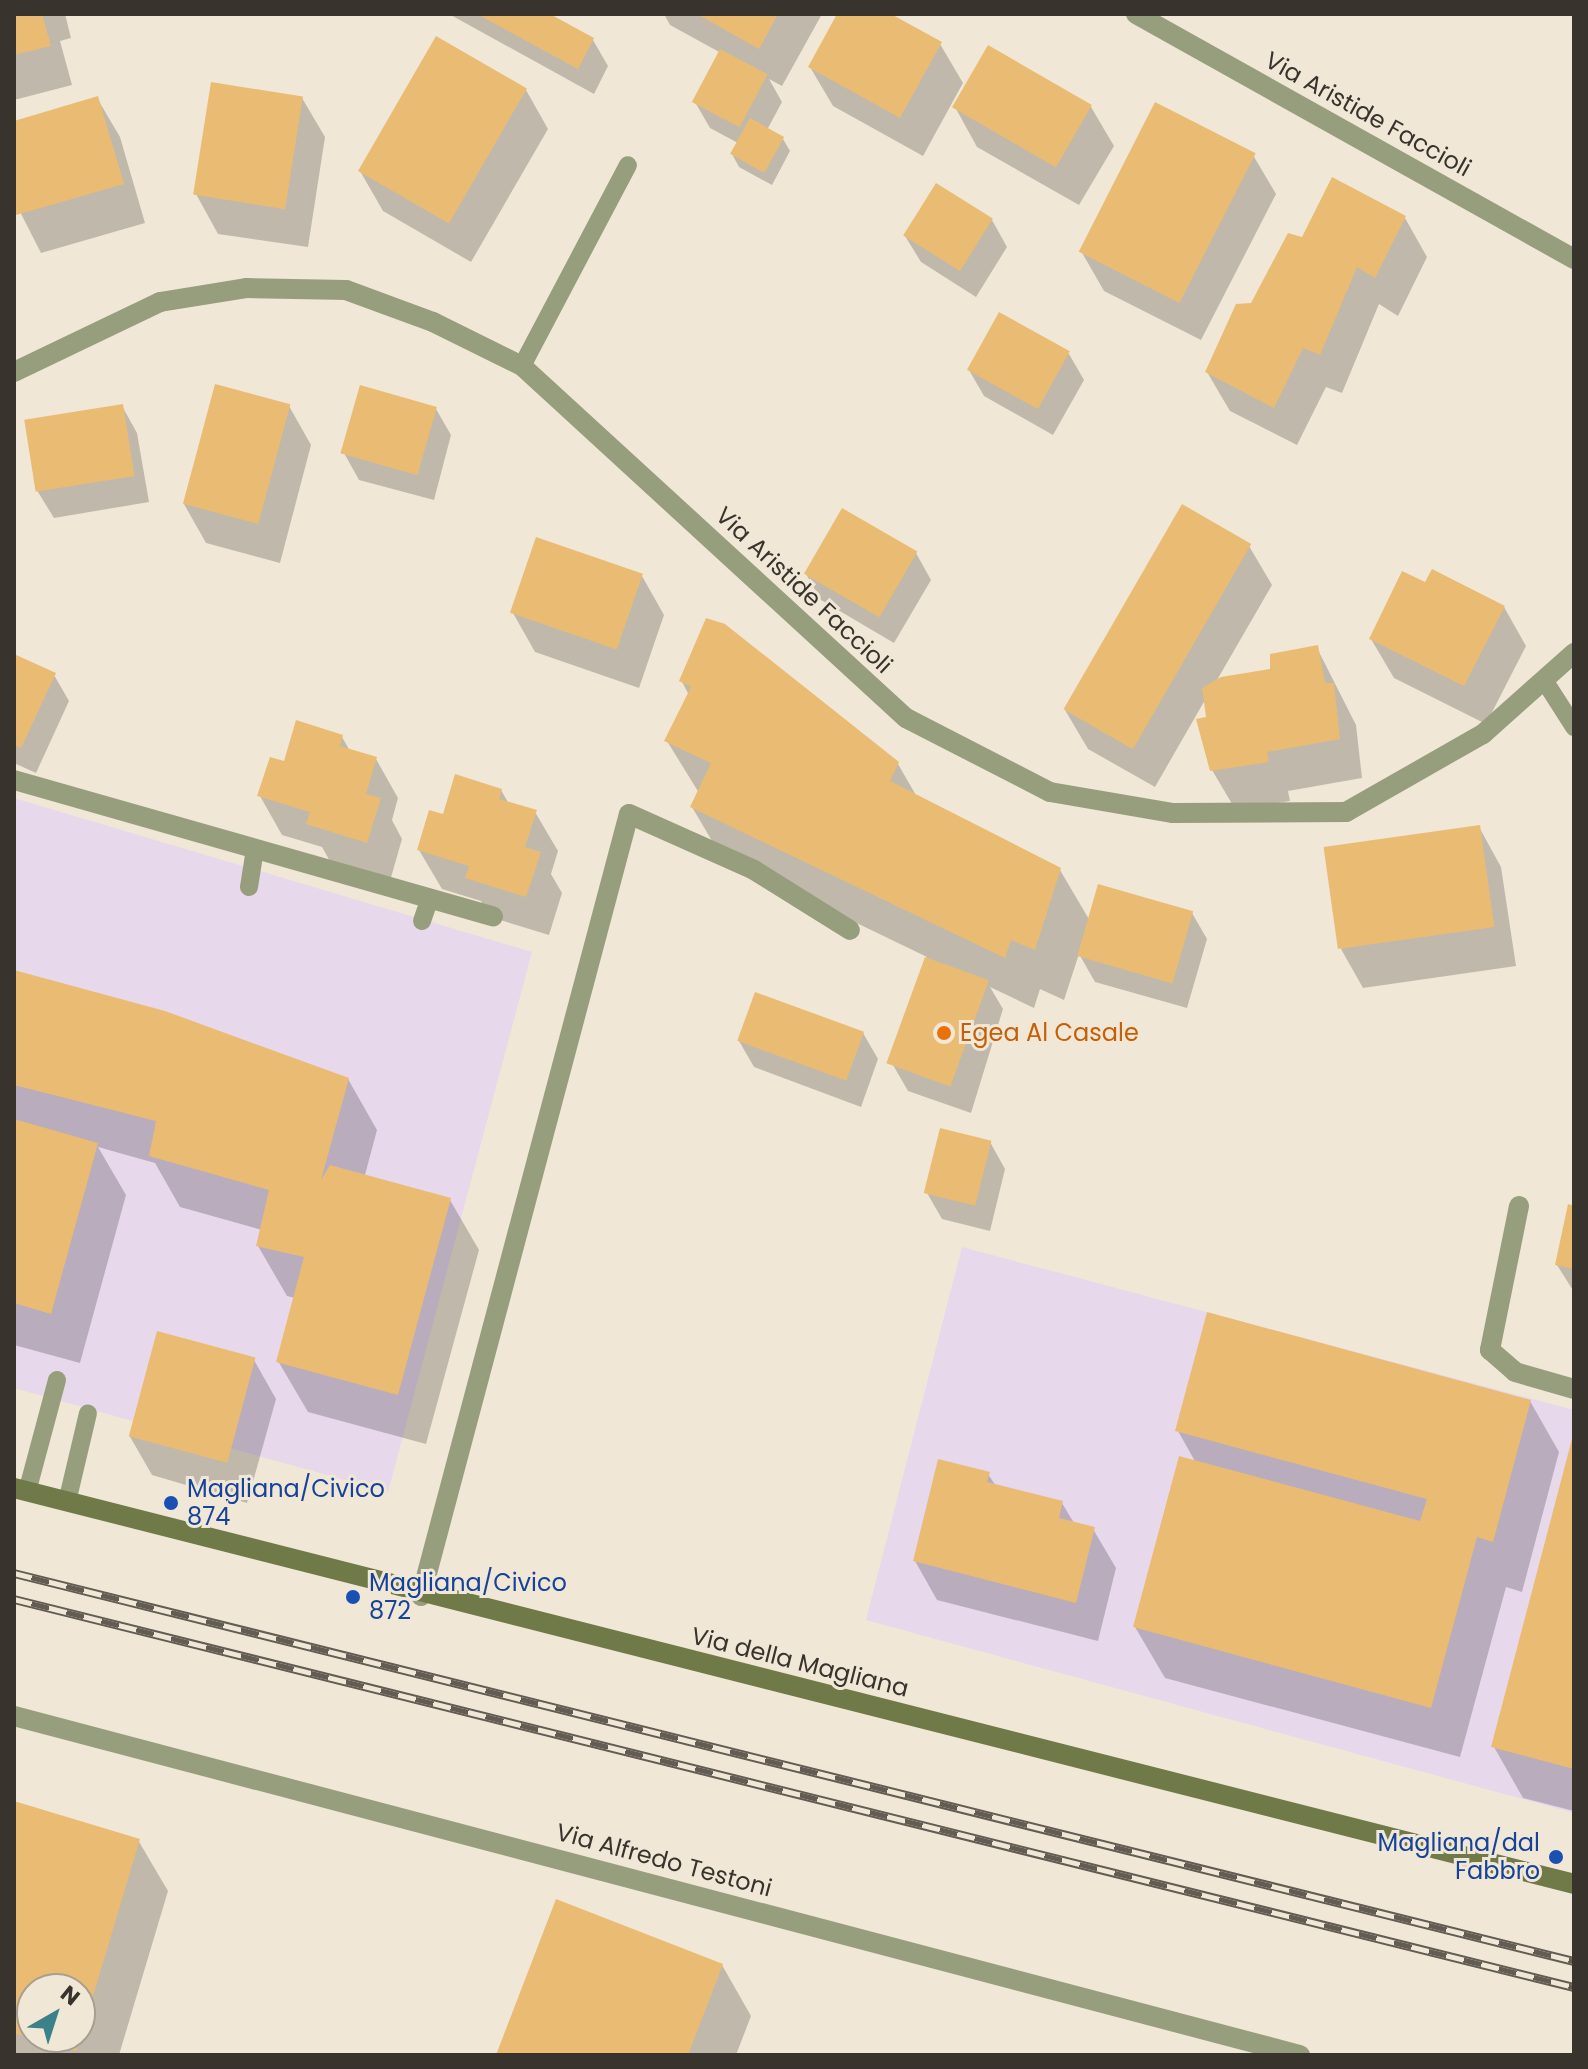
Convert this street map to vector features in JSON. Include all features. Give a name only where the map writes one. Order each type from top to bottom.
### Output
[{"type":"main road","name":"Via della Magliana","points":[[21,1490],[421,1596],[1574,1884]]},
{"type":"street","name":"Via Aristide Faccioli","points":[[1136,14],[1574,259]]},
{"type":"street","name":"Via Aristide Faccioli","points":[[14,372],[160,302],[246,288],[346,290],[433,322],[522,366],[906,718],[1050,792],[1173,813],[1346,812],[1483,734],[1574,653]]},
{"type":"street","points":[[14,780],[493,916]]},
{"type":"street","points":[[421,1596],[629,814],[754,870],[850,930]]},
{"type":"street","points":[[1519,1206],[1490,1350],[1515,1372],[1574,1389]]},
{"type":"street","name":"Via Alfredo Testoni","points":[[14,1716],[1300,2055]]},
{"type":"lane","points":[[522,366],[628,165]]},
{"type":"lane","points":[[1544,680],[1574,727]]},
{"type":"lane","points":[[249,887],[255,849]]},
{"type":"lane","points":[[422,921],[430,898]]},
{"type":"lane","points":[[21,1490],[57,1380]]},
{"type":"lane","points":[[67,1502],[88,1413]]},
{"type":"shaded area","points":[[14,798],[532,952],[388,1492],[14,1388]]},
{"type":"shaded area","points":[[962,1247],[1574,1410],[1574,1813],[866,1620]]},
{"type":"building","points":[[14,14],[42,14],[51,46],[14,55]]},
{"type":"building","points":[[477,14],[550,14],[594,38],[578,69]]},
{"type":"building","points":[[697,14],[778,14],[759,49]]},
{"type":"building","points":[[837,14],[891,14],[942,42],[900,118],[808,67]]},
{"type":"building","points":[[436,36],[527,88],[449,224],[358,171]]},
{"type":"building","points":[[988,45],[1092,105],[1056,167],[952,107]]},
{"type":"building","points":[[720,49],[768,74],[740,127],[692,102]]},
{"type":"building","points":[[211,82],[303,97],[285,209],[193,195]]},
{"type":"building","points":[[98,96],[124,184],[16,215],[14,121]]},
{"type":"building","points":[[1155,102],[1256,153],[1179,303],[1079,252]]},
{"type":"building","points":[[750,118],[784,137],[764,173],[730,154]]},
{"type":"building","points":[[1332,177],[1406,216],[1375,278],[1357,267],[1320,355],[1303,348],[1274,408],[1205,372],[1236,304],[1251,303],[1288,233],[1302,237]]},
{"type":"building","points":[[936,183],[993,219],[960,271],[903,236]]},
{"type":"building","points":[[999,312],[1070,351],[1038,409],[967,370]]},
{"type":"building","points":[[215,384],[290,404],[258,524],[183,504]]},
{"type":"building","points":[[360,385],[437,407],[417,475],[340,453]]},
{"type":"building","points":[[123,404],[134,476],[36,492],[24,420]]},
{"type":"building","points":[[1182,504],[1251,544],[1133,749],[1064,709]]},
{"type":"building","points":[[842,508],[917,552],[879,617],[804,574]]},
{"type":"building","points":[[536,537],[643,574],[617,649],[510,613]]},
{"type":"building","points":[[1432,569],[1505,606],[1464,686],[1369,639],[1402,571],[1425,582]]},
{"type":"building","points":[[706,618],[725,624],[899,762],[890,781],[1061,868],[1035,950],[1011,940],[1005,958],[690,807],[711,763],[664,741],[691,687],[679,681]]},
{"type":"building","points":[[1318,645],[1325,683],[1334,683],[1340,739],[1267,752],[1269,762],[1210,771],[1196,719],[1206,717],[1202,688],[1221,677],[1270,669],[1270,654]]},
{"type":"building","points":[[14,654],[56,673],[21,748],[14,745]]},
{"type":"building","points":[[296,720],[343,735],[340,746],[377,757],[366,794],[381,798],[367,843],[306,824],[310,812],[257,796],[270,757],[284,761]]},
{"type":"building","points":[[455,774],[502,789],[499,799],[537,810],[525,847],[541,852],[526,897],[465,878],[469,866],[417,850],[429,810],[443,814]]},
{"type":"building","points":[[1480,825],[1494,927],[1338,949],[1324,847]]},
{"type":"building","points":[[1098,884],[1193,911],[1172,983],[1077,956]]},
{"type":"building","points":[[925,957],[989,980],[950,1086],[886,1063]]},
{"type":"building","points":[[14,970],[165,1011],[349,1078],[321,1180],[330,1165],[451,1198],[398,1395],[276,1362],[304,1257],[256,1246],[269,1190],[149,1156],[156,1121],[14,1085]]},
{"type":"building","points":[[755,992],[864,1032],[846,1081],[737,1041]]},
{"type":"building","points":[[14,1119],[98,1143],[51,1314],[14,1303]]},
{"type":"building","points":[[940,1128],[991,1141],[975,1206],[924,1193]]},
{"type":"building","points":[[1568,1204],[1574,1206],[1574,1269],[1555,1265]]},
{"type":"building","points":[[1207,1312],[1531,1400],[1493,1542],[1477,1537],[1431,1708],[1133,1627],[1179,1456],[1420,1521],[1427,1499],[1175,1431]]},
{"type":"building","points":[[157,1331],[256,1357],[227,1463],[129,1436]]},
{"type":"building","points":[[1574,1436],[1574,1769],[1491,1747]]},
{"type":"building","points":[[938,1459],[990,1472],[987,1482],[1063,1501],[1059,1518],[1095,1527],[1076,1603],[913,1561]]},
{"type":"building","points":[[14,1801],[140,1839],[96,1986],[96,1973],[16,1973],[14,2033]]},
{"type":"building","points":[[556,1899],[723,1964],[688,2055],[496,2055]]},
{"type":"railway","points":[[14,1573],[1574,1961]]},
{"type":"railway","points":[[14,1599],[1574,1987]]},
{"type":"place","name":"Egea Al Casale","points":[[944,1033]]},
{"type":"place","name":"Magliana/Civico 874","points":[[171,1503]]},
{"type":"place","name":"Magliana/Civico 872","points":[[353,1597]]},
{"type":"place","name":"Magliana/dal Fabbro","points":[[1556,1857]]}]
